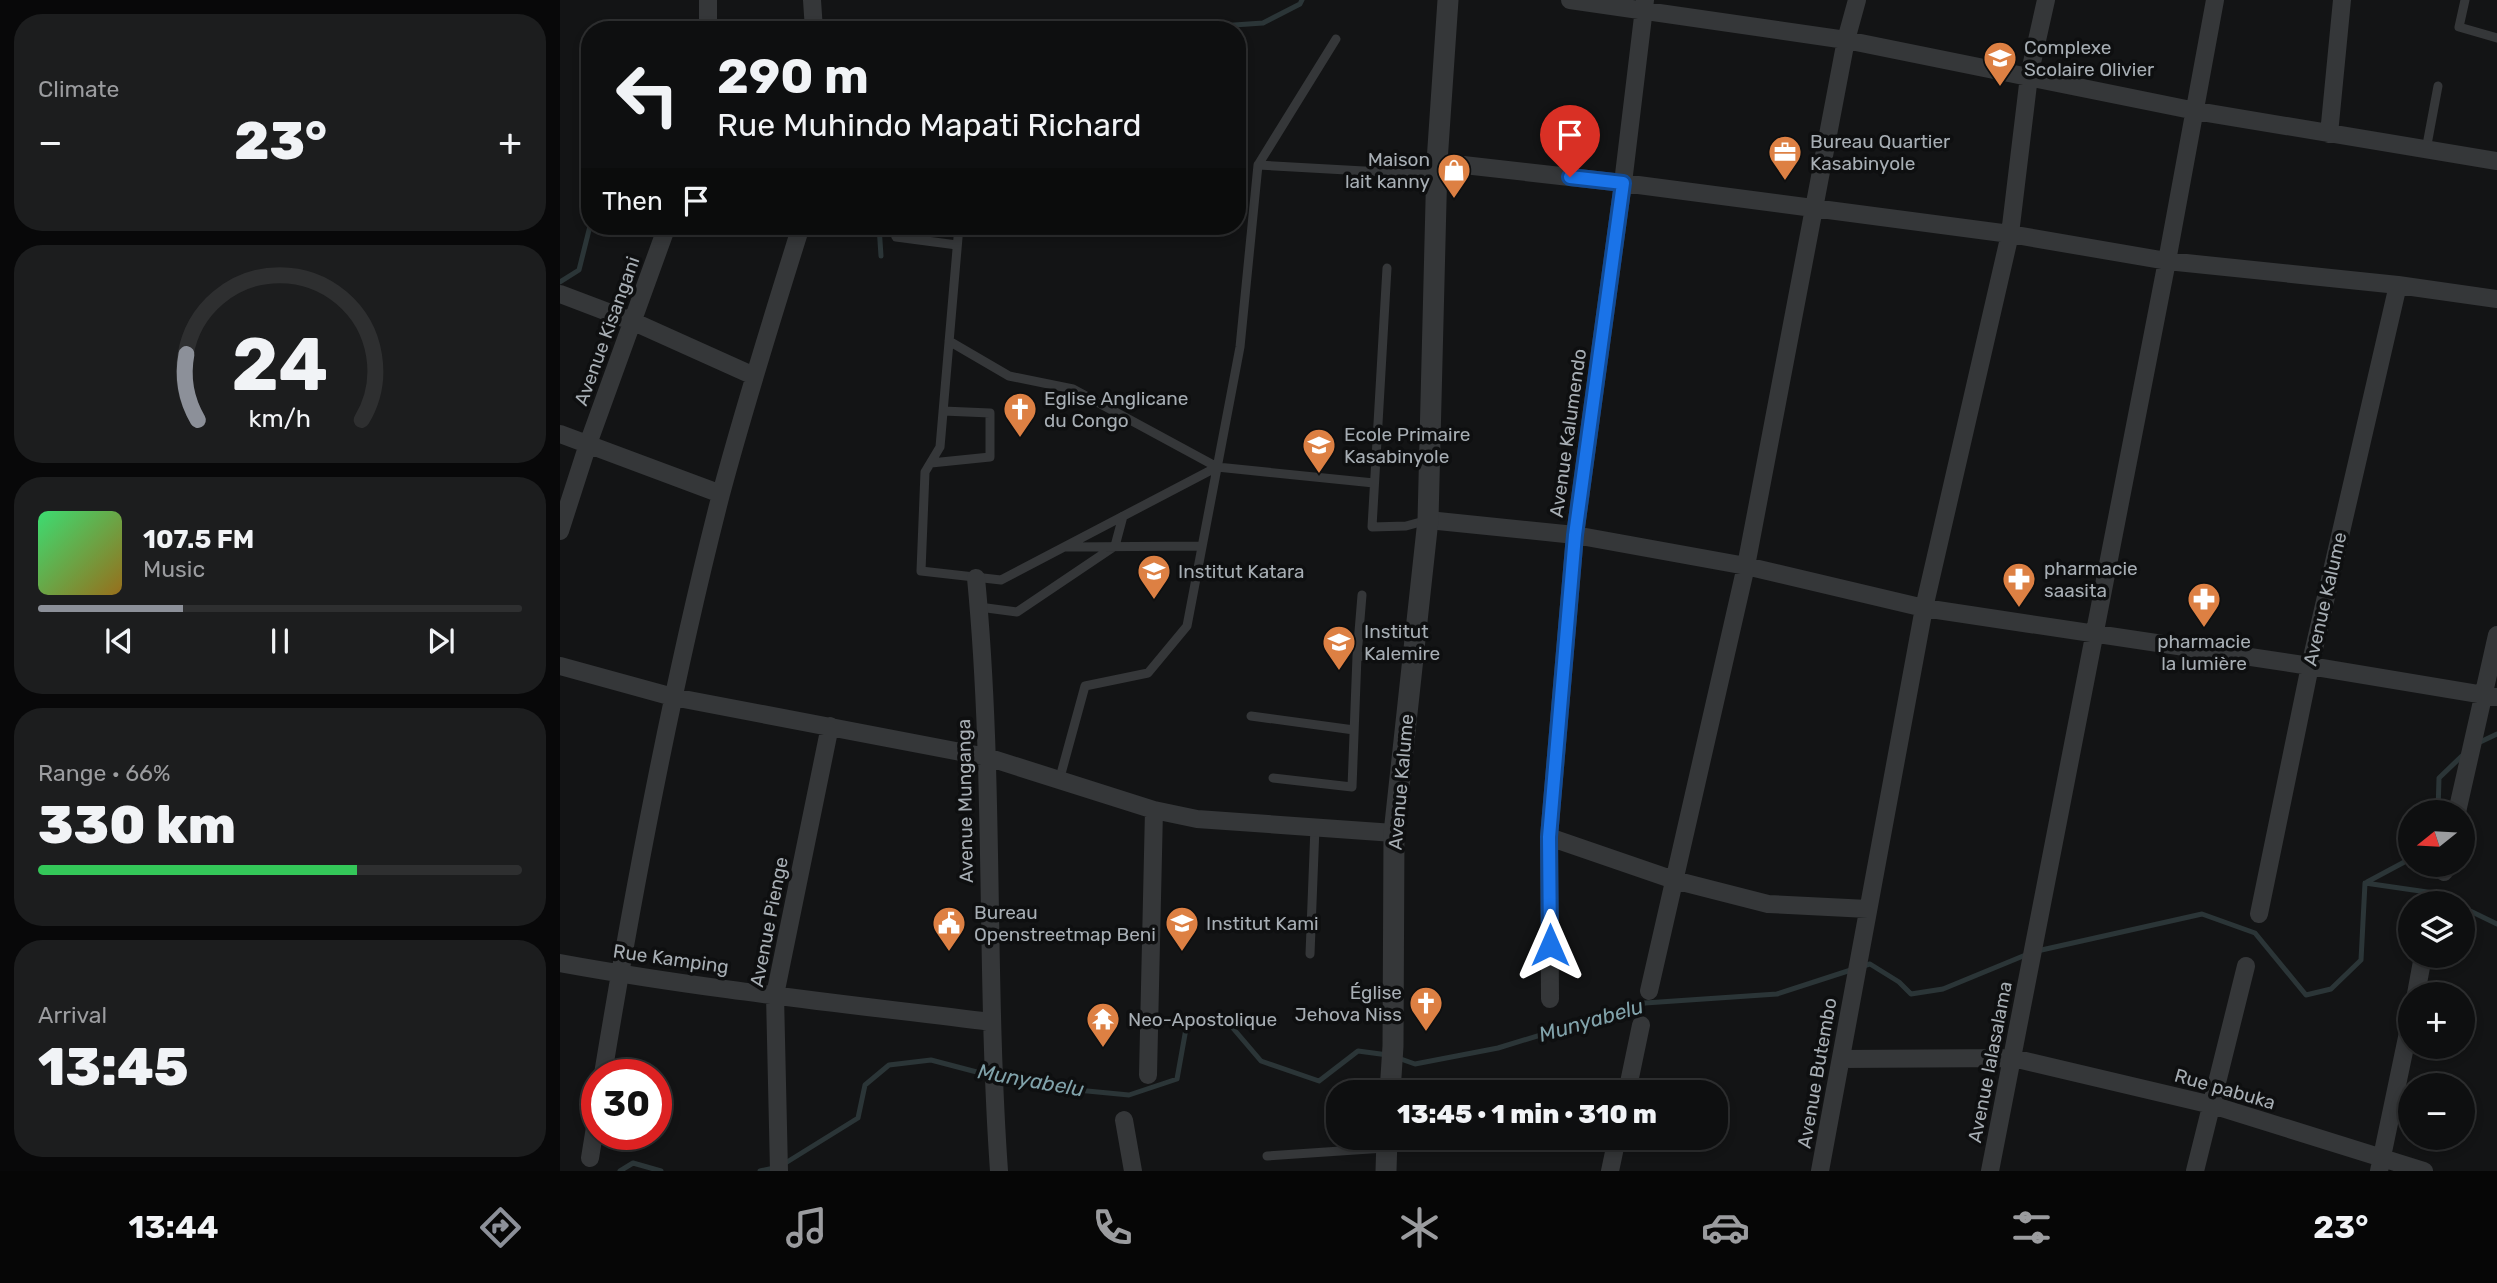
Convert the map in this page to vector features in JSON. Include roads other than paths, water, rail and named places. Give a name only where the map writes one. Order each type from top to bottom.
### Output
[{"type":"street","points":[[708,0],[708,21]]},
{"type":"street","points":[[812,0],[813,21]]},
{"type":"street","name":"Avenue Kalume","points":[[1391,1080],[1394,833],[1428,520],[1436,168],[1448,0]]},
{"type":"street","points":[[1570,0],[1644,5],[1846,40],[2196,111],[2497,161]]},
{"type":"street","points":[[1649,991],[1746,566],[1846,40],[1857,0]]},
{"type":"street","name":"Avenue Butembo","points":[[1820,1171],[1924,608],[2010,234],[2029,76],[2046,0]]},
{"type":"street","points":[[2096,632],[2215,0]]},
{"type":"street","points":[[2329,134],[2342,0]]},
{"type":"street","name":"Avenue Kalumendo","points":[[1550,999],[1549,837],[1575,535],[1623,183],[1644,5]]},
{"type":"street","points":[[1436,168],[1623,183],[2010,234],[2167,261],[2398,285],[2497,299]]},
{"type":"street","name":"Avenue Kisangani","points":[[560,531],[588,444],[664,235]]},
{"type":"street","points":[[606,1059],[673,696],[721,494],[798,235]]},
{"type":"street","name":"Avenue Kalume","points":[[2259,914],[2310,666],[2398,285]]},
{"type":"street","points":[[561,294],[634,322],[754,376]]},
{"type":"street","points":[[560,434],[721,494]]},
{"type":"street","points":[[1428,520],[1575,535],[1746,566],[1924,608],[2096,632],[2490,696]]},
{"type":"street","name":"Avenue Munganga","points":[[976,578],[986,757],[993,1088],[999,1171]]},
{"type":"street","name":"Avenue lalasalama","points":[[1990,1171],[2096,632]]},
{"type":"street","points":[[2460,800],[2490,696],[2497,635]]},
{"type":"street","points":[[560,666],[673,696],[986,757],[1154,810],[1197,819],[1394,833]]},
{"type":"street","name":"Avenue Pienge","points":[[779,1171],[775,995],[830,726]]},
{"type":"street","points":[[1148,1075],[1154,810]]},
{"type":"street","points":[[1549,837],[1674,880],[1768,904],[1868,909]]},
{"type":"street","name":"Rue Kamping","points":[[560,963],[620,974],[991,1022]]},
{"type":"street","points":[[2195,1171],[2246,966]]},
{"type":"street","points":[[1630,1080],[1641,1026]]},
{"type":"street","name":"Rue pabuka","points":[[1841,1059],[2013,1058],[2212,1105],[2381,1165],[2424,1171]]},
{"type":"street","points":[[2381,1165],[2403,1059]]},
{"type":"street","points":[[1124,1120],[1133,1171]]},
{"type":"street","points":[[590,1157],[591,1150]]},
{"type":"street","points":[[1386,1171],[1387,1150]]},
{"type":"street","points":[[1610,1171],[1614,1150]]},
{"type":"lane","points":[[2465,0],[2459,27],[2497,38]]},
{"type":"lane","points":[[1059,781],[1085,686],[1148,673],[1187,626],[1240,347],[1258,165],[1336,39]]},
{"type":"lane","points":[[2426,149],[2438,86]]},
{"type":"lane","points":[[1258,165],[1436,168]]},
{"type":"lane","points":[[895,235],[957,245]]},
{"type":"lane","points":[[958,235],[940,447],[925,472],[921,571],[1001,580],[1217,467]]},
{"type":"lane","points":[[1387,268],[1372,527],[1406,526],[1428,520]]},
{"type":"lane","points":[[949,341],[1009,376],[1073,389],[1217,467],[1374,482]]},
{"type":"lane","points":[[931,463],[990,457],[990,413],[943,411]]},
{"type":"lane","points":[[979,607],[1017,612],[1115,546],[1123,516]]},
{"type":"lane","points":[[1065,547],[1202,546]]},
{"type":"lane","points":[[1273,778],[1352,787],[1362,595]]},
{"type":"lane","points":[[1357,656],[1412,658]]},
{"type":"lane","points":[[1251,716],[1354,730]]},
{"type":"lane","points":[[1310,954],[1315,827]]},
{"type":"lane","points":[[1267,1156],[1326,1149]]},
{"type":"waterway","points":[[1246,24],[1263,23],[1300,4],[1302,0]]},
{"type":"waterway","points":[[560,282],[579,270],[588,235]]},
{"type":"waterway","points":[[880,235],[881,256]]},
{"type":"waterway","points":[[2478,743],[2497,734]]},
{"type":"waterway","points":[[2438,800],[2439,778],[2465,753]]},
{"type":"waterway","points":[[2367,882],[2398,865]]},
{"type":"waterway","name":"Munyabelu","points":[[2037,951],[2202,914],[2255,933],[2306,995],[2331,989],[2361,960],[2365,883],[2420,891]]},
{"type":"waterway","name":"Munyabelu","points":[[2475,913],[2497,924]]},
{"type":"waterway","name":"Munyabelu","points":[[1863,966],[1870,964],[1899,982],[1911,994],[1943,989],[2028,954]]},
{"type":"waterway","name":"Munyabelu","points":[[1398,1058],[1415,1064],[1498,1048],[1645,1003],[1777,994],[1854,969]]},
{"type":"waterway","name":"Munyabelu","points":[[760,1171],[779,1167],[858,1118],[865,1085],[889,1065],[931,1060],[992,1076],[1056,1088],[1129,1095],[1177,1079],[1187,1023],[1226,1020],[1261,1061],[1319,1081],[1358,1051],[1388,1055]]},
{"type":"waterway","name":"Munyabelu","points":[[620,1171],[633,1163],[661,1171]]},
{"type":"place","name":"Complexe Scolaire Olivier","points":[[2000,88]]},
{"type":"place","name":"Bureau Quartier Kasabinyole","points":[[1785,182]]},
{"type":"place","name":"Maison lait kanny","points":[[1454,200]]},
{"type":"place","name":"Eglise Anglicane du Congo","points":[[1020,439]]},
{"type":"place","name":"Ecole Primaire Kasabinyole","points":[[1319,475]]},
{"type":"place","name":"Institut Katara","points":[[1154,601]]},
{"type":"place","name":"pharmacie saasita","points":[[2019,609]]},
{"type":"place","name":"pharmacie la lumière","points":[[2204,629]]},
{"type":"place","name":"Institut Kalemire","points":[[1339,672]]},
{"type":"place","name":"Bureau Openstreetmap Beni","points":[[949,953]]},
{"type":"place","name":"Institut Kami","points":[[1182,953]]},
{"type":"place","name":"Église Jehova Niss","points":[[1426,1033]]},
{"type":"place","name":"Neo-Apostolique","points":[[1103,1049]]}]
